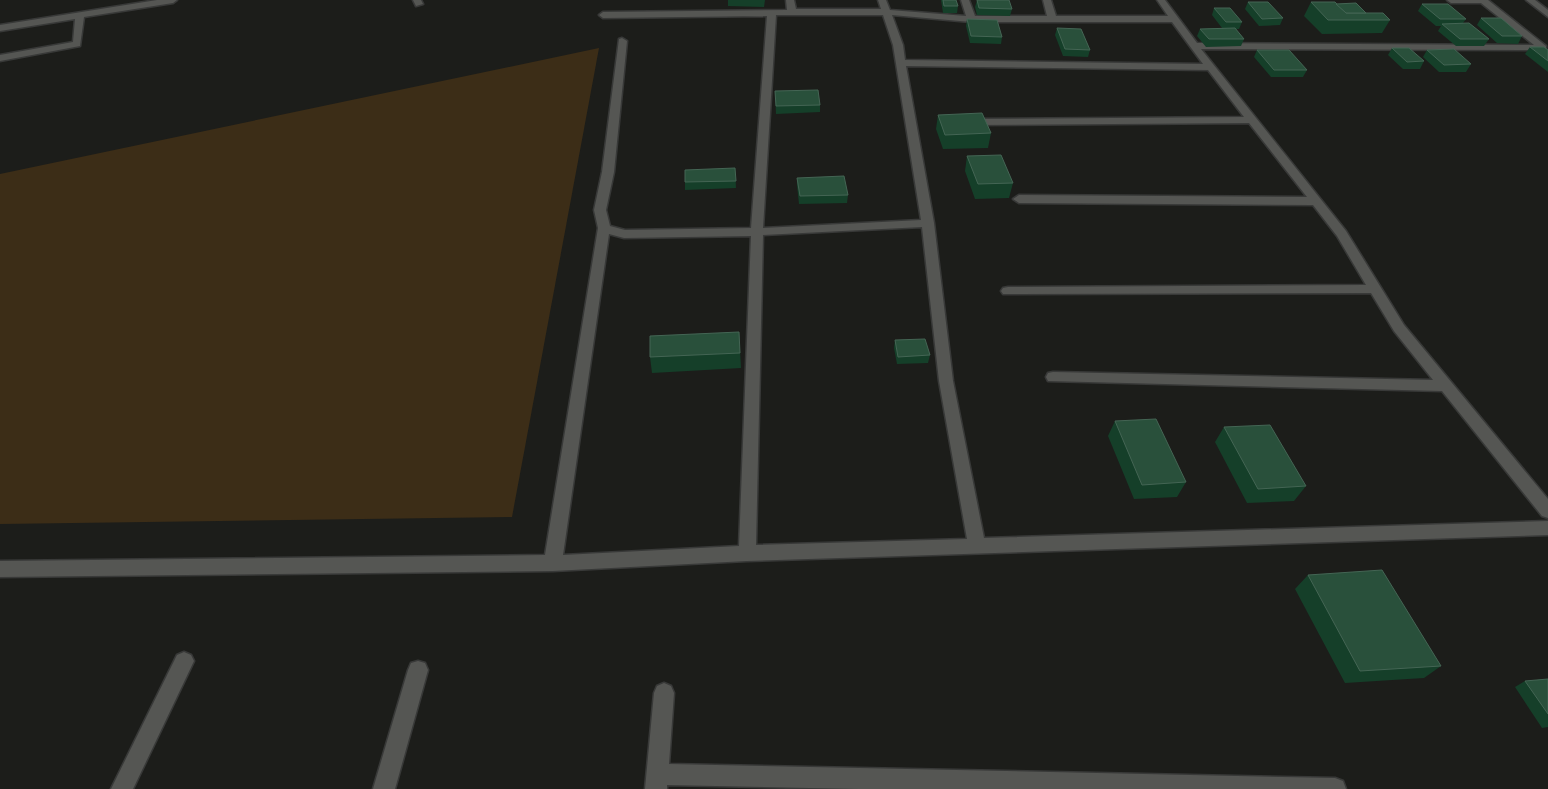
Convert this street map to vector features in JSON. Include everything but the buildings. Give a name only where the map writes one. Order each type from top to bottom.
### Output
[{"type":"street","points":[[0,28],[173,0]]},
{"type":"street","points":[[882,0],[898,45],[928,223],[946,381],[977,546]]},
{"type":"street","points":[[965,0],[971,19]]},
{"type":"street","points":[[1047,0],[1052,19]]},
{"type":"street","points":[[1162,0],[1210,67],[1342,234],[1399,328],[1548,511]]},
{"type":"street","points":[[1194,46],[1543,48],[1483,0],[1451,0]]},
{"type":"street","points":[[1530,0],[1548,14]]},
{"type":"street","points":[[603,15],[772,13],[791,6],[971,19],[1176,19]]},
{"type":"street","points":[[747,553],[757,232],[772,13]]},
{"type":"street","points":[[0,58],[77,44],[80,16]]},
{"type":"street","points":[[553,563],[604,228],[600,210],[608,172],[622,41]]},
{"type":"street","points":[[901,63],[1210,67]]},
{"type":"street","points":[[964,122],[1252,120]]},
{"type":"street","points":[[1019,199],[1316,201]]},
{"type":"street","points":[[604,228],[624,234],[757,232],[928,223]]},
{"type":"street","points":[[1008,291],[1376,290]]},
{"type":"street","points":[[1053,377],[1447,386]]},
{"type":"street","points":[[0,569],[553,563],[747,553],[1548,528]]},
{"type":"street","points":[[122,789],[184,661]]},
{"type":"street","points":[[384,789],[418,670]]},
{"type":"street","points":[[664,693],[657,782],[1335,789]]},
{"type":"shaded area","points":[[599,48],[512,517],[0,524],[0,174]]}]
